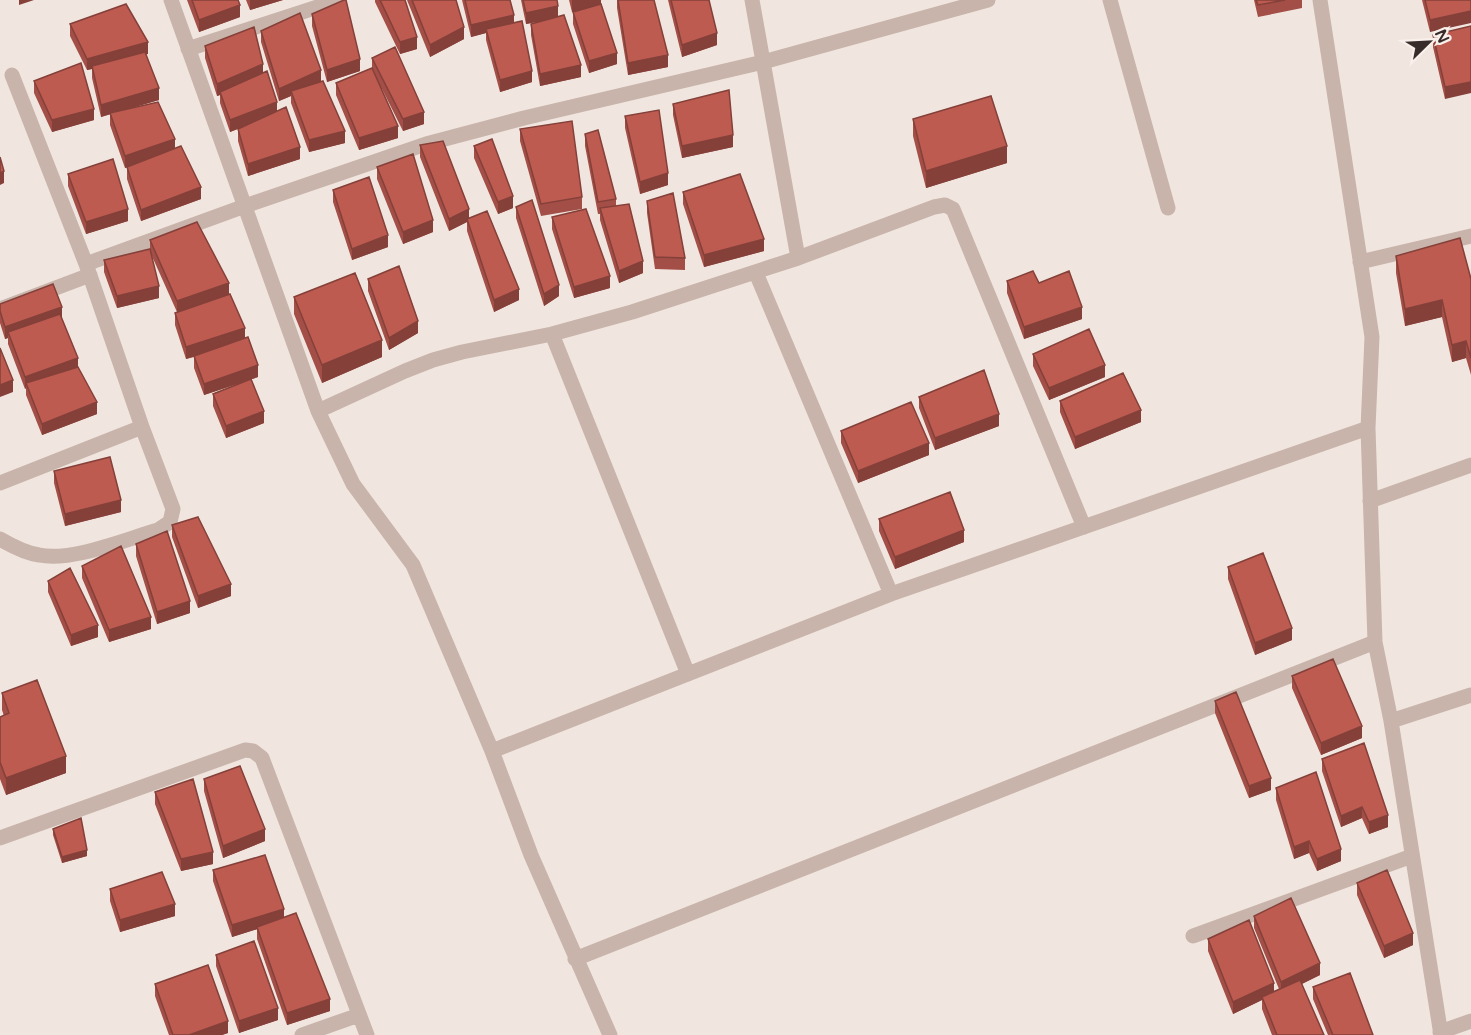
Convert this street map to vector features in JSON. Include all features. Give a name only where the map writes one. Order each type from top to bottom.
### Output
[{"type":"street","points":[[171,0],[318,411],[353,484],[413,565],[492,751],[531,855],[610,1035]]},
{"type":"street","points":[[188,49],[339,0]]},
{"type":"street","points":[[752,0],[798,258]]},
{"type":"street","points":[[0,309],[88,269],[245,206],[426,144],[524,118],[763,62],[988,0]]},
{"type":"street","points":[[1110,0],[1168,208]]},
{"type":"street","points":[[1320,0],[1372,337],[1368,428],[1376,642],[1391,721],[1441,1034],[1471,1021]]},
{"type":"street","points":[[0,539],[12,546],[40,555],[72,555],[158,530],[170,522],[172,509],[88,269],[12,75]]},
{"type":"street","points":[[318,411],[433,360],[462,351],[552,334],[632,312],[756,273],[934,207],[945,205],[952,209],[1084,527]]},
{"type":"street","points":[[1360,262],[1471,236]]},
{"type":"street","points":[[756,273],[891,594]]},
{"type":"street","points":[[552,334],[688,674]]},
{"type":"street","points":[[0,483],[142,427]]},
{"type":"street","points":[[492,751],[891,594],[1368,428]]},
{"type":"street","points":[[1370,501],[1471,465]]},
{"type":"street","points":[[575,959],[1376,642]]},
{"type":"street","points":[[1391,721],[1471,695]]},
{"type":"street","points":[[0,838],[245,750],[253,751],[262,758],[367,1035]]},
{"type":"street","points":[[1193,936],[1412,856]]},
{"type":"street","points":[[302,1035],[359,1015]]},
{"type":"building","points":[[192,0],[238,0],[240,5],[199,20]]},
{"type":"building","points":[[346,0],[360,59],[327,70],[312,14]]},
{"type":"building","points":[[380,0],[405,0],[417,37],[400,42]]},
{"type":"building","points":[[412,0],[456,0],[464,27],[430,45]]},
{"type":"building","points":[[465,0],[510,0],[514,15],[471,25]]},
{"type":"building","points":[[523,0],[557,0],[558,6],[526,13]]},
{"type":"building","points":[[618,0],[654,0],[668,55],[628,63]]},
{"type":"building","points":[[671,0],[709,0],[717,33],[682,45]]},
{"type":"building","points":[[1256,0],[1285,0],[1258,5]]},
{"type":"building","points":[[1425,0],[1471,0],[1471,11],[1430,20]]},
{"type":"building","points":[[126,4],[148,42],[87,59],[70,24]]},
{"type":"building","points":[[601,4],[617,53],[589,61],[573,12]]},
{"type":"building","points":[[300,13],[321,70],[279,89],[261,31]]},
{"type":"building","points":[[564,15],[581,65],[540,74],[531,24]]},
{"type":"building","points":[[522,21],[532,71],[500,80],[486,29]]},
{"type":"building","points":[[1471,26],[1471,82],[1445,87],[1433,35]]},
{"type":"building","points":[[254,27],[263,64],[217,84],[205,46]]},
{"type":"building","points":[[395,47],[424,112],[403,119],[372,58]]},
{"type":"building","points":[[145,52],[159,88],[101,105],[92,66]]},
{"type":"building","points":[[81,63],[94,109],[52,120],[34,81]]},
{"type":"building","points":[[372,68],[398,126],[359,138],[336,83]]},
{"type":"building","points":[[267,71],[277,102],[230,120],[220,92]]},
{"type":"building","points":[[323,81],[345,131],[309,140],[291,91]]},
{"type":"building","points":[[729,90],[733,135],[682,146],[673,104]]},
{"type":"building","points":[[991,96],[1007,146],[926,171],[913,119]]},
{"type":"building","points":[[158,102],[175,139],[125,156],[110,113]]},
{"type":"building","points":[[286,107],[300,147],[248,164],[238,129]]},
{"type":"building","points":[[659,110],[668,173],[640,182],[625,116]]},
{"type":"building","points":[[572,121],[582,197],[541,204],[520,129]]},
{"type":"building","points":[[598,130],[616,199],[598,202],[585,134]]},
{"type":"building","points":[[492,139],[513,196],[498,202],[474,146]]},
{"type":"building","points":[[443,141],[469,209],[449,219],[420,145]]},
{"type":"building","points":[[181,146],[201,187],[141,210],[127,167]]},
{"type":"building","points":[[413,154],[433,220],[403,232],[377,167]]},
{"type":"building","points":[[0,157],[4,171],[0,173]]},
{"type":"building","points":[[113,159],[128,209],[86,222],[68,174]]},
{"type":"building","points":[[740,174],[764,239],[704,255],[683,192]]},
{"type":"building","points":[[369,177],[388,235],[352,249],[333,190]]},
{"type":"building","points":[[673,193],[685,258],[655,257],[647,201]]},
{"type":"building","points":[[532,200],[559,285],[544,294],[516,207]]},
{"type":"building","points":[[629,204],[643,261],[619,271],[600,208]]},
{"type":"building","points":[[586,209],[610,276],[574,287],[552,217]]},
{"type":"building","points":[[487,211],[519,289],[494,300],[467,219]]},
{"type":"building","points":[[197,222],[229,283],[177,301],[150,240]]},
{"type":"building","points":[[1460,238],[1471,279],[1471,358],[1466,341],[1452,345],[1442,300],[1405,309],[1396,256]]},
{"type":"building","points":[[150,249],[159,286],[117,296],[104,260]]},
{"type":"building","points":[[399,266],[418,321],[389,338],[368,279]]},
{"type":"building","points":[[1033,271],[1039,283],[1069,271],[1082,307],[1024,327],[1007,281]]},
{"type":"building","points":[[355,273],[382,340],[322,365],[294,297]]},
{"type":"building","points":[[53,284],[62,307],[5,327],[0,304]]},
{"type":"building","points":[[230,294],[245,328],[186,347],[175,313]]},
{"type":"building","points":[[60,314],[78,358],[25,377],[8,332]]},
{"type":"building","points":[[1089,329],[1105,365],[1049,388],[1033,354]]},
{"type":"building","points":[[248,337],[258,365],[204,384],[194,356]]},
{"type":"building","points":[[0,348],[13,380],[0,385]]},
{"type":"building","points":[[78,367],[97,402],[42,424],[26,383]]},
{"type":"building","points":[[984,370],[999,414],[935,438],[919,397]]},
{"type":"building","points":[[1123,373],[1141,410],[1075,437],[1060,401]]},
{"type":"building","points":[[251,379],[264,411],[226,426],[213,394]]},
{"type":"building","points":[[911,402],[929,443],[858,471],[841,431]]},
{"type":"building","points":[[110,457],[121,500],[65,514],[54,471]]},
{"type":"building","points":[[950,492],[964,530],[895,557],[879,519]]},
{"type":"building","points":[[198,517],[231,584],[198,596],[172,525]]},
{"type":"building","points":[[167,531],[190,601],[157,612],[136,544]]},
{"type":"building","points":[[121,546],[151,617],[109,630],[82,566]]},
{"type":"building","points":[[1263,553],[1292,628],[1255,643],[1228,567]]},
{"type":"building","points":[[70,568],[98,625],[71,635],[48,581]]},
{"type":"building","points":[[1333,659],[1362,726],[1321,743],[1292,676]]},
{"type":"building","points":[[37,680],[66,756],[6,778],[0,762],[0,717],[9,713],[2,693]]},
{"type":"building","points":[[1236,692],[1271,778],[1249,786],[1215,701]]},
{"type":"building","points":[[1364,743],[1388,815],[1369,822],[1362,807],[1341,816],[1322,759]]},
{"type":"building","points":[[240,766],[265,829],[223,846],[204,779]]},
{"type":"building","points":[[1316,772],[1341,849],[1317,859],[1309,841],[1294,847],[1276,788]]},
{"type":"building","points":[[193,779],[213,852],[181,859],[155,792]]},
{"type":"building","points":[[81,818],[87,850],[62,857],[53,829]]},
{"type":"building","points":[[265,855],[284,909],[232,925],[213,870]]},
{"type":"building","points":[[1387,870],[1413,933],[1384,946],[1357,883]]},
{"type":"building","points":[[162,872],[175,904],[120,920],[110,889]]},
{"type":"building","points":[[1291,898],[1320,963],[1281,982],[1254,916]]},
{"type":"building","points":[[296,913],[330,999],[287,1013],[257,927]]},
{"type":"building","points":[[1249,920],[1274,983],[1233,1002],[1208,939]]},
{"type":"building","points":[[254,941],[278,1008],[239,1021],[216,955]]},
{"type":"building","points":[[208,965],[228,1021],[189,1035],[173,1035],[155,984]]},
{"type":"building","points":[[1350,973],[1373,1035],[1333,1035],[1313,987]]},
{"type":"building","points":[[1300,980],[1324,1035],[1277,1035],[1262,997]]}]
